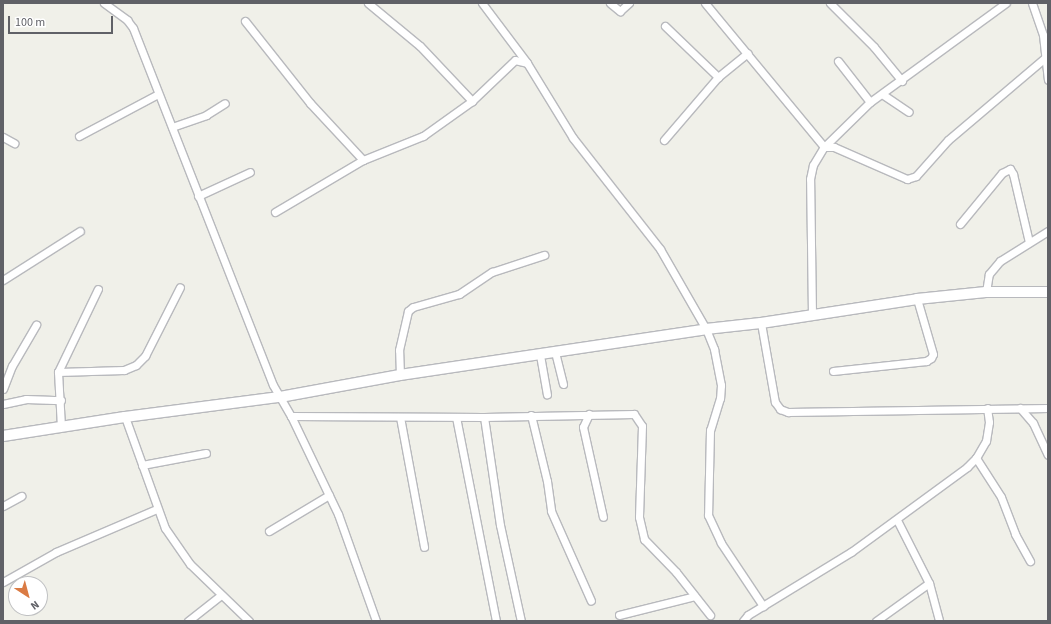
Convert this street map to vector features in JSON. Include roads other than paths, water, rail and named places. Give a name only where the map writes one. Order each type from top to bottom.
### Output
[{"type":"street","points":[[104,3],[127,20],[133,28],[198,196],[280,397],[291,416],[329,495],[357,562],[376,621]]},
{"type":"street","points":[[368,3],[420,46],[472,101]]},
{"type":"street","points":[[482,3],[527,63],[573,138],[660,249],[706,329],[714,349],[721,385],[720,398],[710,430],[708,515],[722,543],[762,606]]},
{"type":"street","points":[[610,3],[620,11],[629,3]]},
{"type":"street","points":[[705,3],[748,53],[824,147]]},
{"type":"street","points":[[830,3],[874,47],[902,81]]},
{"type":"street","points":[[812,315],[810,179],[813,165],[824,147],[870,102],[902,81],[1006,3]]},
{"type":"street","points":[[1032,3],[1046,36],[1048,80]]},
{"type":"street","points":[[245,21],[310,103],[363,160]]},
{"type":"street","points":[[665,26],[718,77]]},
{"type":"street","points":[[664,140],[718,77],[748,53]]},
{"type":"street","points":[[824,147],[834,147],[888,173],[911,179],[948,140],[1046,57]]},
{"type":"street","points":[[276,212],[363,160],[423,136],[472,101],[515,60],[527,63]]},
{"type":"street","points":[[838,61],[870,102]]},
{"type":"street","points":[[79,136],[158,94]]},
{"type":"street","points":[[882,94],[909,112]]},
{"type":"street","points":[[172,127],[206,115],[225,103]]},
{"type":"street","points":[[3,137],[14,143]]},
{"type":"street","points":[[960,224],[1002,173],[1010,169],[1014,174],[1029,242]]},
{"type":"street","points":[[198,196],[250,172]]},
{"type":"street","points":[[3,280],[80,231]]},
{"type":"street","points":[[986,292],[989,274],[1000,261],[1048,231]]},
{"type":"street","points":[[400,375],[399,350],[408,311],[413,307],[459,294],[492,272],[544,255]]},
{"type":"street","points":[[58,372],[124,370],[136,365],[145,356],[180,287]]},
{"type":"street","points":[[61,427],[61,400],[58,372],[98,289]]},
{"type":"street","points":[[3,436],[125,416],[280,397],[400,375],[706,329],[762,323],[917,300],[986,292],[1048,292]]},
{"type":"street","points":[[833,371],[926,361],[931,358],[933,354],[917,300]]},
{"type":"street","points":[[762,323],[776,402],[784,410],[924,412],[987,408],[1048,408]]},
{"type":"street","points":[[3,389],[12,366],[36,325]]},
{"type":"street","points":[[555,352],[563,384]]},
{"type":"street","points":[[540,355],[547,394]]},
{"type":"street","points":[[3,404],[26,399],[61,400]]},
{"type":"street","points":[[743,621],[762,606],[820,573],[897,520],[976,458],[986,441],[990,422],[987,408]]},
{"type":"street","points":[[1020,408],[1033,423],[1048,455]]},
{"type":"street","points":[[589,414],[583,427],[602,518]]},
{"type":"street","points":[[291,416],[484,418],[531,415],[634,414],[640,419],[642,426],[640,527],[644,539],[710,615]]},
{"type":"street","points":[[531,415],[547,481],[551,511],[591,601]]},
{"type":"street","points":[[125,416],[157,510],[165,528],[190,564],[249,621]]},
{"type":"street","points":[[400,417],[424,547]]},
{"type":"street","points":[[456,418],[496,621]]},
{"type":"street","points":[[484,418],[500,525],[521,621]]},
{"type":"street","points":[[142,465],[206,453]]},
{"type":"street","points":[[976,458],[1000,497],[1015,534],[1030,561]]},
{"type":"street","points":[[269,530],[329,495]]},
{"type":"street","points":[[3,506],[21,496]]},
{"type":"street","points":[[3,582],[56,552],[157,510]]},
{"type":"street","points":[[897,520],[929,583],[939,621]]},
{"type":"street","points":[[876,621],[929,583]]},
{"type":"street","points":[[188,621],[221,595]]},
{"type":"street","points":[[619,615],[695,596]]}]
